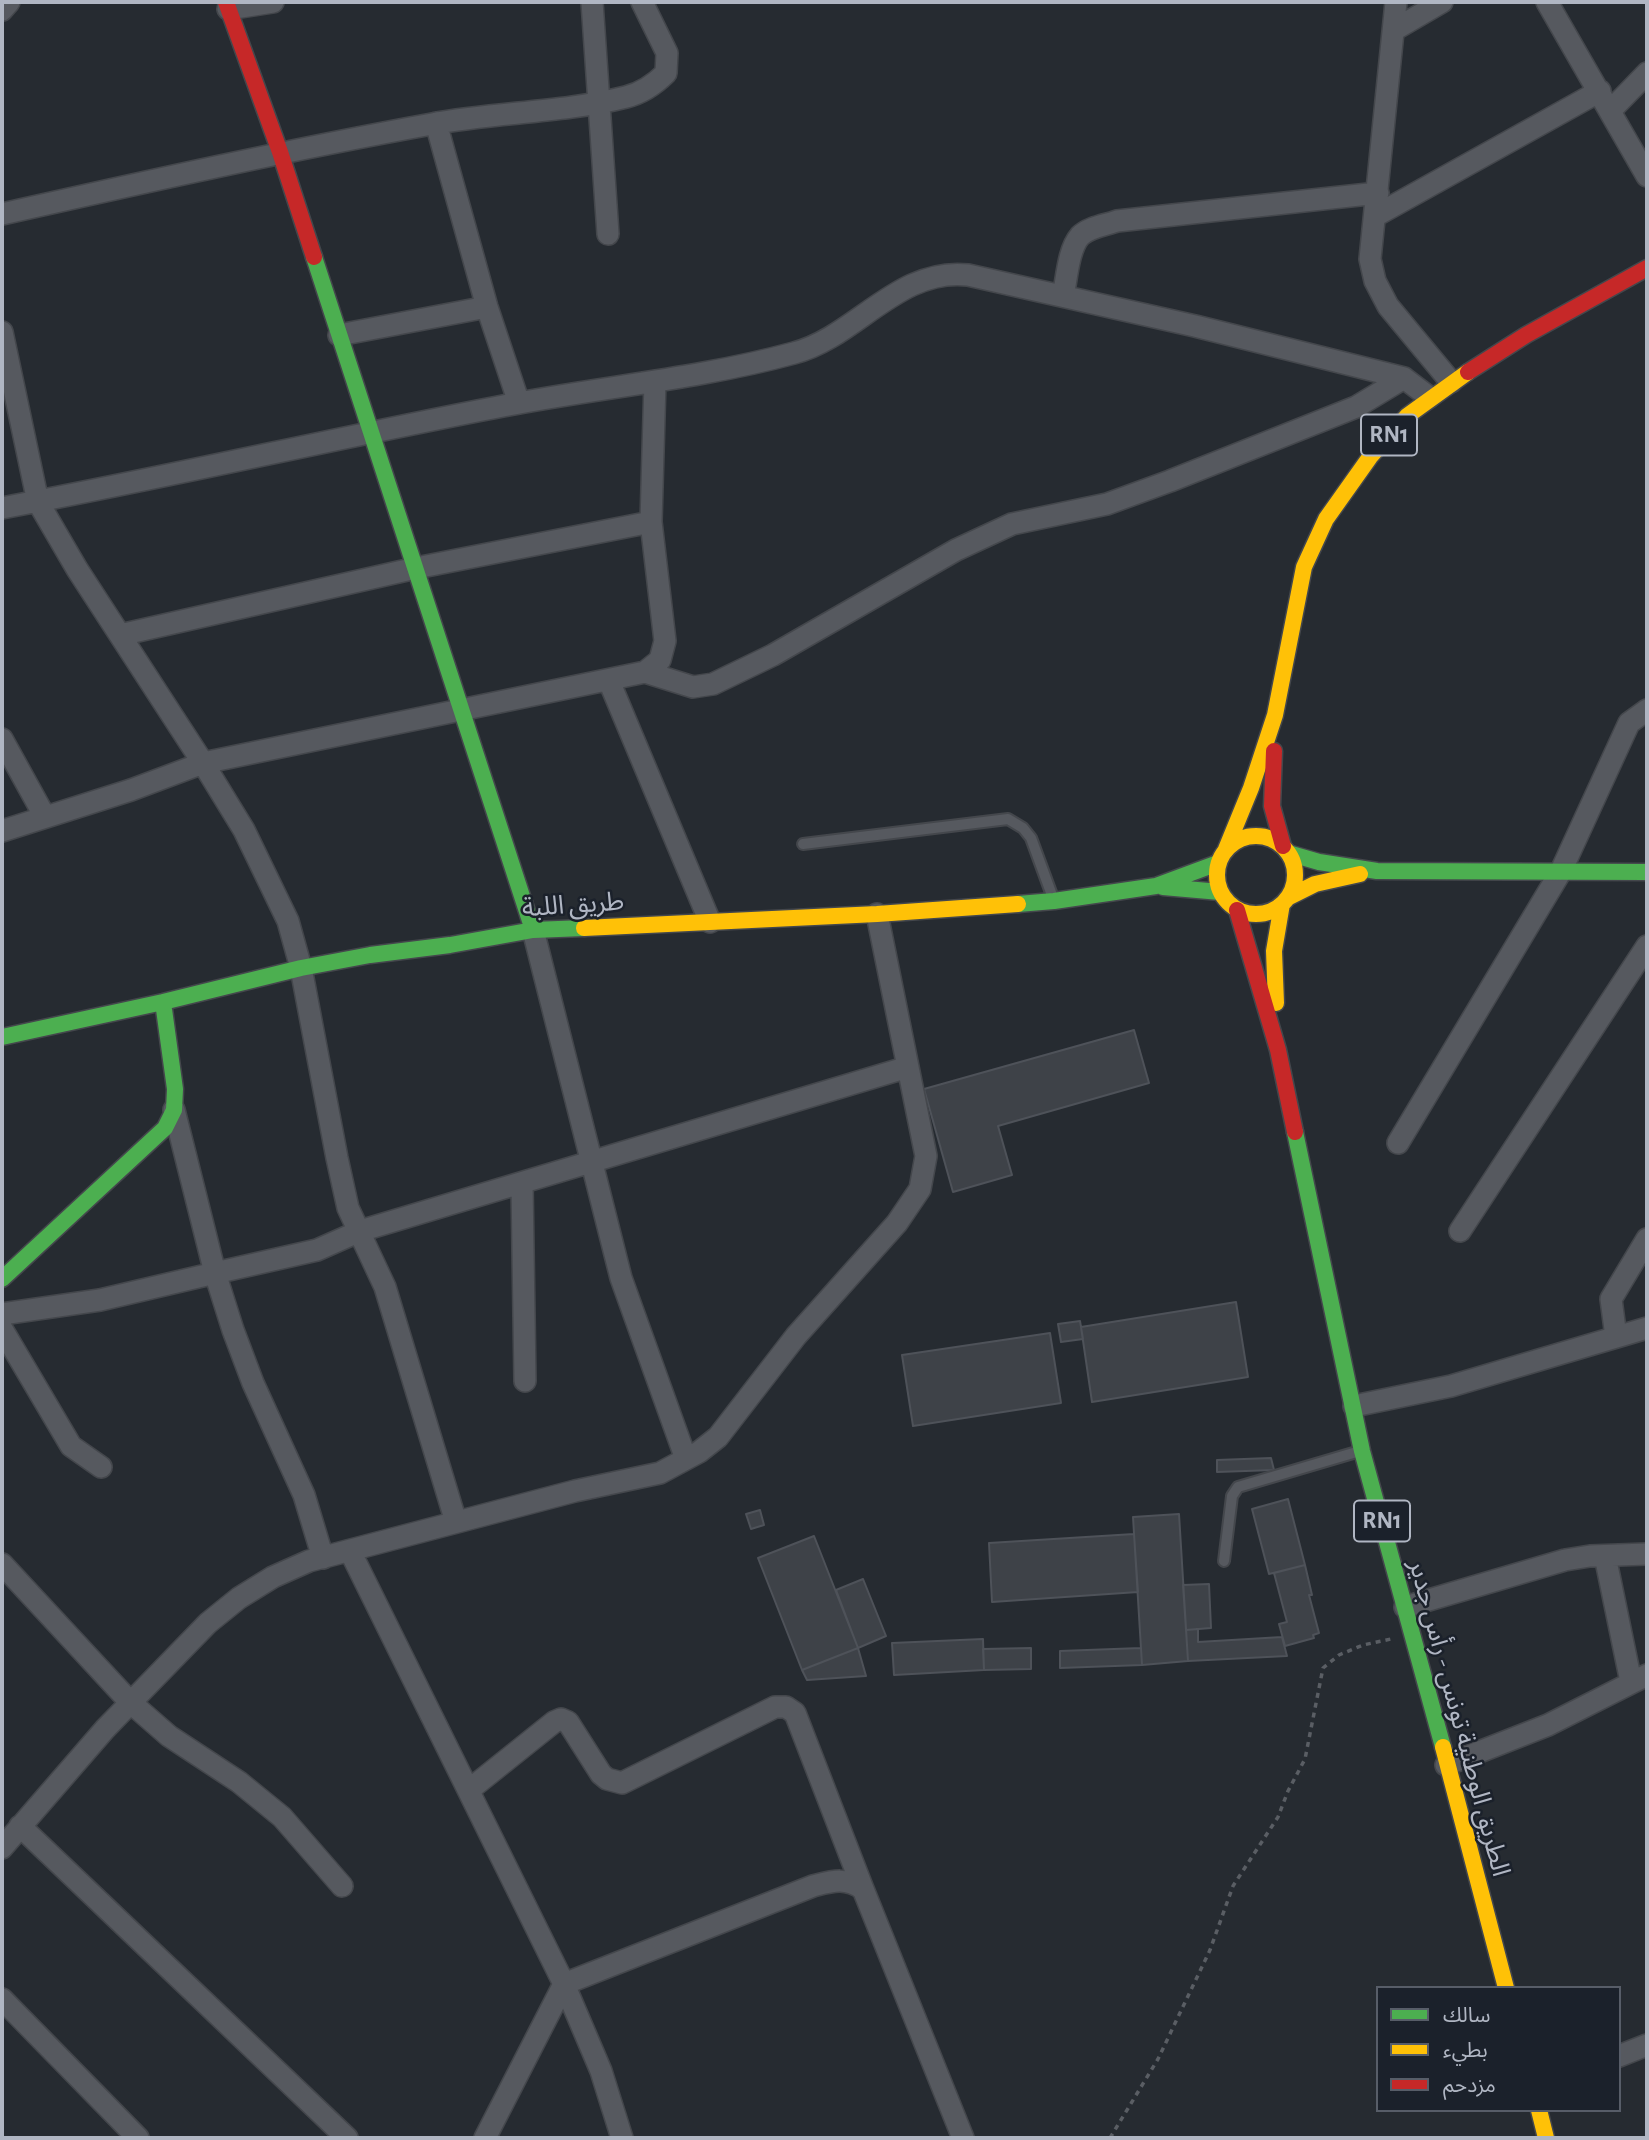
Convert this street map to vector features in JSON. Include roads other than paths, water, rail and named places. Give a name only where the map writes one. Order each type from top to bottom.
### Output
[{"type":"main road","points":[[227,5],[280,152],[533,930]]},
{"type":"main road","name":"RN1","points":[[1237,909],[1227,902],[1220,892],[1216,873],[1251,789],[1275,715],[1304,566],[1326,519],[1370,457],[1407,416],[1429,397],[1526,335],[1647,268]]},
{"type":"main road","name":"RN1","points":[[1275,715],[1272,806],[1295,875],[1293,887],[1285,901]]},
{"type":"main road","points":[[1222,856],[1236,841],[1248,836],[1260,836],[1272,839],[1285,850],[1319,862],[1377,871],[1647,872]]},
{"type":"main road","name":"طريق اللبة","points":[[1156,886],[1222,856]]},
{"type":"main road","points":[[1237,909],[1245,913],[1265,914],[1315,884],[1377,871]]},
{"type":"main road","name":"طريق اللبة","points":[[2,1037],[370,954],[450,945],[533,930],[877,914],[1054,901],[1156,886],[1220,892]]},
{"type":"main road","name":"الطريق الوطنية تونس - رأس جدير","points":[[1278,1050],[1274,951],[1285,901]]},
{"type":"main road","name":"الطريق الوطنية تونس - رأس جدير","points":[[1237,909],[1278,1050],[1363,1451],[1505,1986]]},
{"type":"main road","points":[[2,1279],[165,1128],[174,1111],[175,1089],[163,1002]]},
{"type":"main road","points":[[1540,2112],[1546,2138]]},
{"type":"street","points":[[2,10],[9,2]]},
{"type":"street","points":[[227,5],[274,2]]},
{"type":"street","points":[[592,2],[608,234]]},
{"type":"street","points":[[2,214],[280,152],[436,123],[629,97],[652,87],[666,73],[667,53],[642,2]]},
{"type":"street","points":[[1396,2],[1370,259],[1375,281],[1388,306],[1451,382]]},
{"type":"street","points":[[1394,30],[1442,2]]},
{"type":"street","points":[[1548,2],[1647,176]]},
{"type":"street","points":[[1375,216],[1606,100],[1647,73]]},
{"type":"street","points":[[436,123],[487,307],[519,403]]},
{"type":"street","points":[[1063,296],[1073,249],[1088,230],[1117,221],[1378,193]]},
{"type":"street","points":[[2,508],[519,403],[729,370],[810,348],[920,281],[949,273],[1195,326],[1404,378],[1429,397]]},
{"type":"street","points":[[339,335],[487,307]]},
{"type":"street","points":[[2,332],[38,502],[77,569],[244,830],[288,921],[301,968],[348,1208],[384,1287],[404,1345],[456,1522]]},
{"type":"street","points":[[645,672],[693,687],[713,684],[772,655],[956,550],[1012,524],[1107,503],[1170,481],[1356,407],[1404,378]]},
{"type":"street","points":[[2,831],[131,790],[203,763],[645,672],[660,660],[665,641],[651,522],[655,382]]},
{"type":"street","points":[[121,635],[416,568],[651,522]]},
{"type":"street","points":[[609,681],[710,922]]},
{"type":"street","points":[[1398,1143],[1561,872],[1629,723],[1647,710]]},
{"type":"street","points":[[2,739],[45,817]]},
{"type":"street","points":[[2,1848],[130,1702],[208,1623],[239,1598],[274,1577],[309,1561],[575,1491],[660,1473],[686,1460],[718,1437],[796,1336],[897,1223],[920,1189],[926,1156],[877,914]]},
{"type":"street","points":[[533,930],[621,1278],[686,1460]]},
{"type":"street","points":[[1460,1231],[1647,946]]},
{"type":"street","points":[[2,1314],[100,1300],[317,1250],[360,1231],[908,1067]]},
{"type":"street","points":[[174,1111],[215,1273],[233,1330],[253,1384],[304,1495],[323,1558]]},
{"type":"street","points":[[522,1184],[526,1381]]},
{"type":"street","points":[[1616,1337],[1611,1299],[1647,1239]]},
{"type":"street","points":[[1354,1406],[1451,1386],[1647,1328]]},
{"type":"street","points":[[2,1329],[71,1446],[101,1467]]},
{"type":"street","points":[[350,1551],[564,1984],[601,2071],[622,2138]]},
{"type":"street","points":[[1405,1607],[1565,1560],[1647,1554]]},
{"type":"street","points":[[1446,1765],[1548,1725],[1639,1679],[1605,1556]]},
{"type":"street","points":[[5,1574],[130,1702],[169,1736],[239,1782],[282,1817],[342,1886]]},
{"type":"street","points":[[469,1790],[561,1719],[568,1722],[601,1774],[607,1779],[622,1783],[744,1720],[775,1707],[786,1707],[795,1713],[963,2138]]},
{"type":"street","points":[[20,1826],[347,2138]]},
{"type":"street","points":[[485,2138],[564,1984],[813,1886],[839,1880],[852,1882],[863,1889]]},
{"type":"street","points":[[2,1999],[138,2138]]},
{"type":"street","points":[[1621,2055],[1647,2045]]},
{"type":"lane","points":[[803,844],[1008,819],[1023,828],[1031,838],[1054,901]]},
{"type":"lane","points":[[1224,1561],[1234,1490],[1363,1451]]}]
